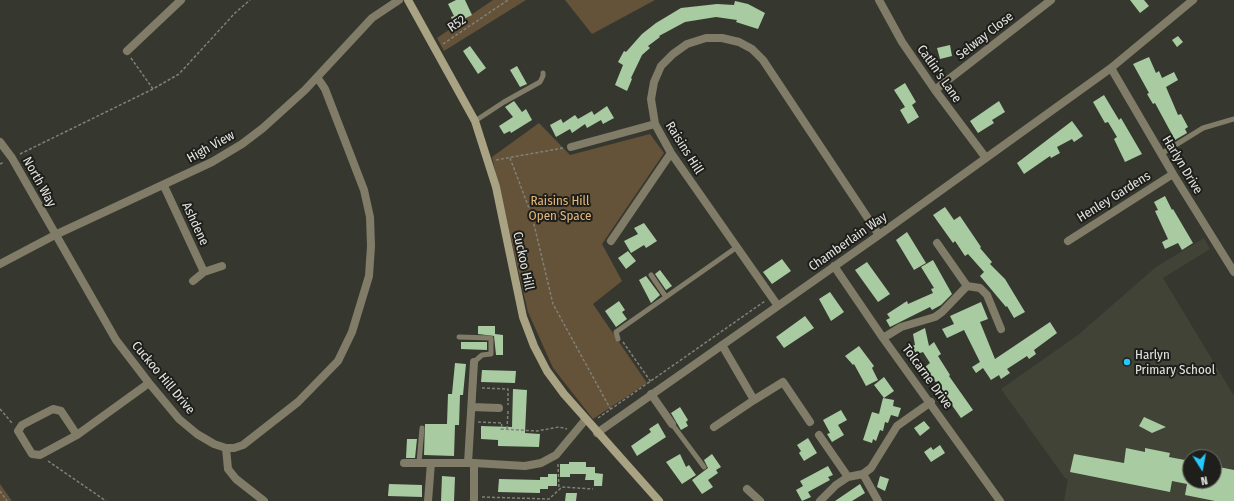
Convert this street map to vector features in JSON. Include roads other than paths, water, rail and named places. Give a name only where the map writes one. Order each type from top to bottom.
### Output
[{"type":"main road","name":"Cuckoo Hill","points":[[408,0],[476,121],[496,187],[523,317],[534,346],[556,382],[587,421],[659,501]]},
{"type":"street","points":[[127,51],[181,0]]},
{"type":"street","name":"High View","points":[[0,264],[56,235],[164,186],[212,162],[242,144],[287,108],[317,78],[372,18],[399,0]]},
{"type":"street","name":"Catlin's Lane","points":[[879,0],[902,42],[935,90],[986,158]]},
{"type":"street","name":"Selway Close","points":[[935,90],[1051,0]]},
{"type":"street","name":"Chamberlain Way","points":[[597,432],[879,235],[1111,68],[1193,0]]},
{"type":"street","name":"Raisins Hill","points":[[778,306],[671,154],[660,137],[655,124],[651,99],[654,82],[662,66],[673,54],[687,44],[706,38],[722,38],[738,42],[752,49],[763,60],[879,235]]},
{"type":"street","name":"Harlyn Drive","points":[[1111,68],[1173,174],[1234,272]]},
{"type":"street","points":[[264,501],[236,479],[228,469],[226,448],[234,448],[243,445],[298,402],[338,360],[352,332],[367,282],[371,246],[370,217],[365,196],[325,89],[317,78]]},
{"type":"street","points":[[571,147],[655,124]]},
{"type":"street","name":"North Way","points":[[0,142],[12,158],[56,235]]},
{"type":"street","points":[[611,241],[671,154]]},
{"type":"street","name":"Henley Gardens","points":[[1068,241],[1173,174]]},
{"type":"street","name":"Ashdene","points":[[164,186],[204,272]]},
{"type":"street","name":"Cuckoo Hill Drive","points":[[56,235],[116,340],[149,383],[179,419],[214,444],[226,448]]},
{"type":"street","points":[[937,243],[967,286],[980,288],[987,295],[1001,329]]},
{"type":"street","points":[[193,281],[204,272],[222,266]]},
{"type":"street","name":"Tolcarne Drive","points":[[834,266],[883,338],[931,402],[1000,501]]},
{"type":"street","points":[[883,338],[901,327],[935,317],[942,312],[967,286]]},
{"type":"street","points":[[722,345],[754,400]]},
{"type":"street","points":[[474,362],[471,422],[471,463],[474,499]]},
{"type":"street","points":[[714,427],[783,382],[810,422]]},
{"type":"street","points":[[77,435],[61,411],[53,409],[22,425],[18,431],[32,454],[40,455],[77,435],[149,383]]},
{"type":"street","points":[[654,392],[672,424]]},
{"type":"street","points":[[820,501],[836,485],[848,477],[863,474],[871,468],[898,426],[931,402]]},
{"type":"street","points":[[472,407],[499,408]]},
{"type":"street","points":[[404,463],[471,463],[526,466],[541,463],[555,455],[574,431],[587,421]]},
{"type":"street","points":[[820,435],[848,477]]},
{"type":"street","points":[[428,501],[430,463]]},
{"type":"street","points":[[863,474],[878,501]]},
{"type":"street","points":[[747,489],[760,501]]},
{"type":"lane","points":[[476,121],[504,102],[540,82],[543,73]]},
{"type":"lane","points":[[1161,154],[1203,128],[1234,119]]},
{"type":"lane","points":[[618,339],[616,332],[737,248]]},
{"type":"lane","points":[[651,275],[666,297]]},
{"type":"lane","points":[[458,337],[491,338],[491,354],[482,355],[474,362]]},
{"type":"lane","points":[[672,424],[704,467]]},
{"type":"lane","points":[[419,463],[422,428]]},
{"type":"place","name":"Harlyn Primary School","points":[[1127,362]]},
{"type":"park label","name":"Raisins Hill Open Space","points":[[560,208]]}]
